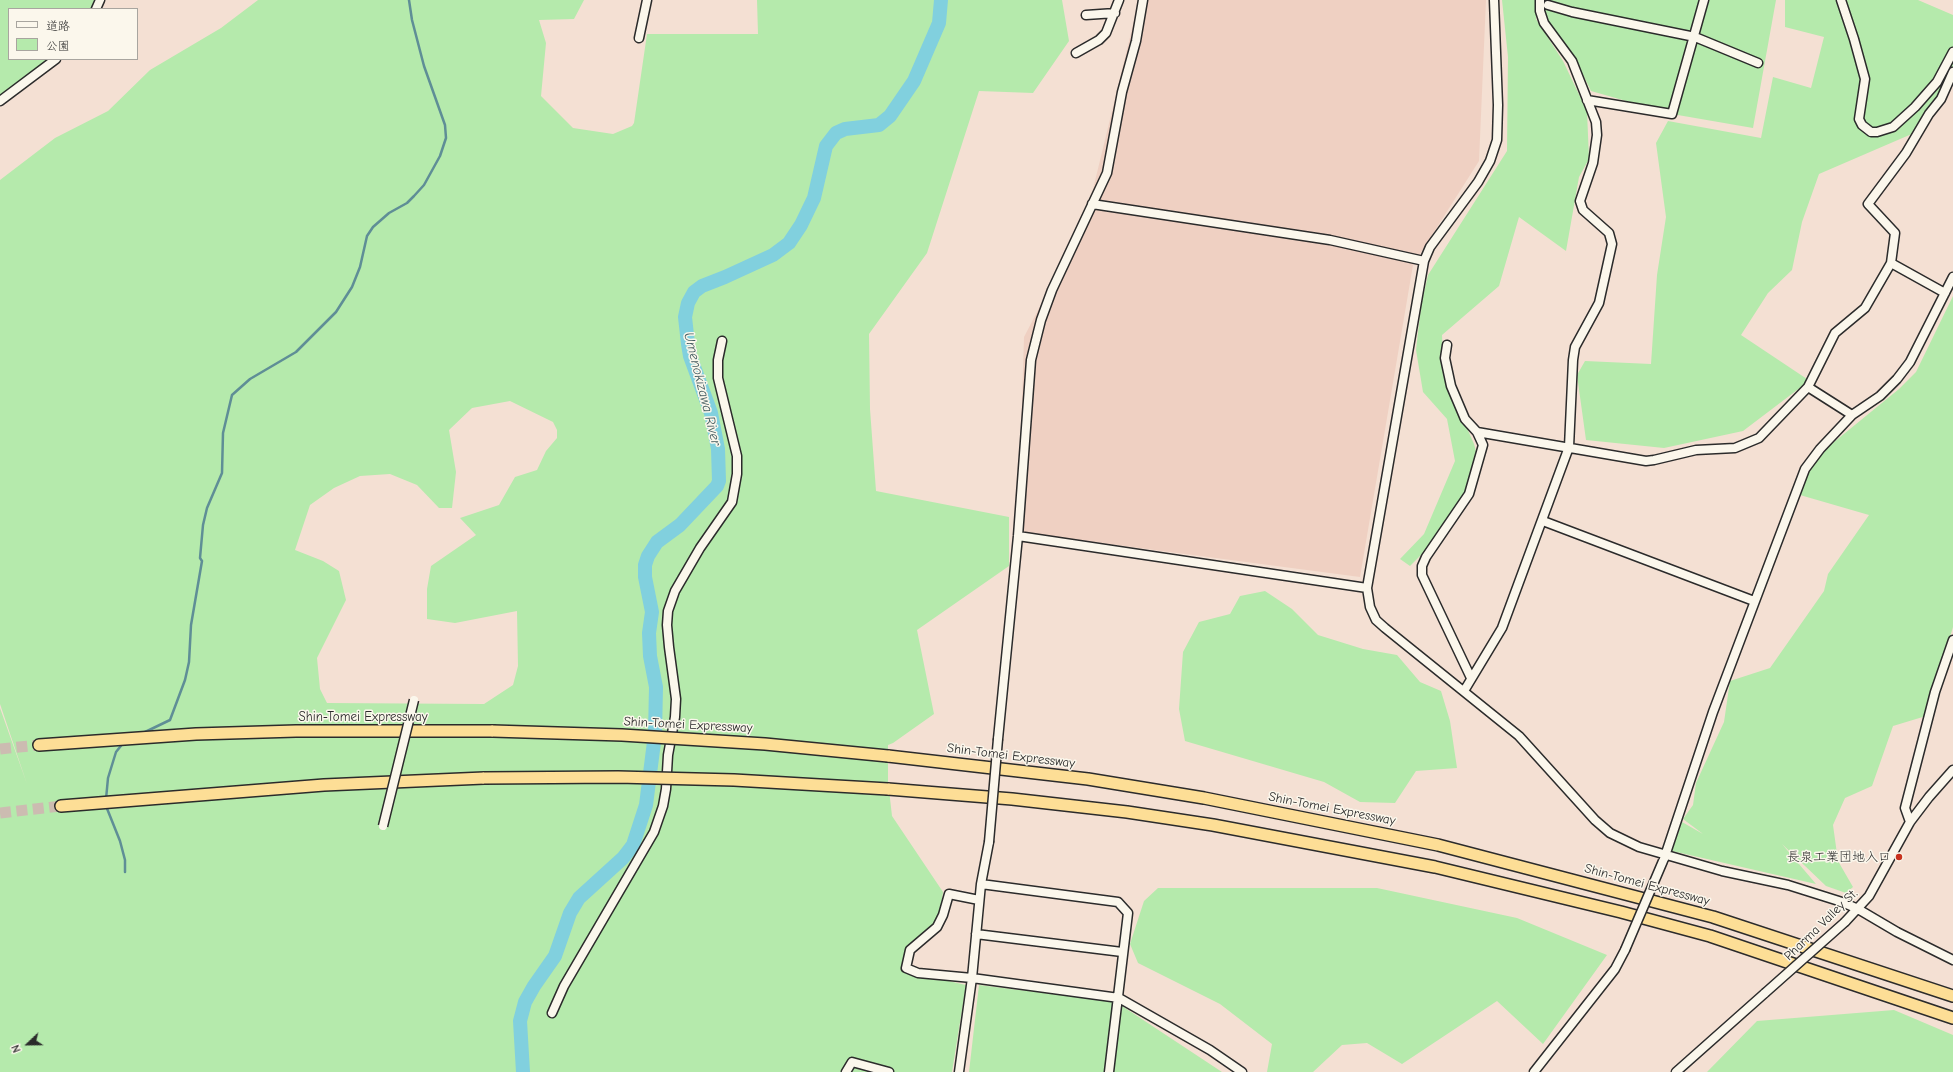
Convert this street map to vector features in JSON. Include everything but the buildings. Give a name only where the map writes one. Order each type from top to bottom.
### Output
[{"type":"highway","name":"Shin-Tomei Expressway","points":[[39,745],[196,734],[296,731],[493,731],[622,735],[757,743],[888,756],[1088,779],[1204,798],[1438,845],[1713,917],[1953,996]]},
{"type":"highway","points":[[61,806],[332,785],[484,778],[625,777],[734,780],[888,788],[1012,799],[1127,812],[1228,828],[1435,867],[1621,912],[1710,936],[1953,1018]]},
{"type":"street","points":[[639,38],[646,0]]},
{"type":"street","points":[[1076,53],[1099,40],[1106,33],[1119,0]]},
{"type":"street","points":[[959,1072],[972,978],[981,884],[989,842],[1018,536],[1031,360],[1040,320],[1107,173],[1122,92],[1136,41],[1143,0]]},
{"type":"street","points":[[1494,0],[1498,105],[1497,140],[1490,161],[1478,182],[1430,247],[1424,261],[1367,588],[1370,607],[1376,620],[1519,736],[1595,820],[1610,833],[1664,858],[1788,885],[1858,909],[1897,932],[1953,960]]},
{"type":"street","points":[[1464,691],[1502,628],[1543,521],[1569,446],[1573,360],[1575,347],[1598,303],[1612,244],[1609,233],[1583,210],[1580,201],[1593,163],[1597,136],[1596,122],[1570,57],[1544,23],[1540,11],[1540,0]]},
{"type":"street","points":[[1587,100],[1672,114],[1695,37],[1704,0]]},
{"type":"street","points":[[1841,0],[1854,38],[1865,79],[1859,119],[1862,125],[1871,132],[1877,132],[1894,127],[1915,107],[1937,82],[1953,52]]},
{"type":"street","points":[[1548,5],[1572,12],[1695,37],[1758,63]]},
{"type":"street","points":[[1086,15],[1115,12]]},
{"type":"street","points":[[0,102],[55,60]]},
{"type":"street","points":[[1477,432],[1569,446],[1646,461],[1696,450],[1735,448],[1759,438],[1808,387],[1835,333],[1865,308],[1891,263],[1894,233],[1868,204],[1906,153],[1928,114],[1941,99],[1953,72]]},
{"type":"street","points":[[1092,204],[1330,240],[1424,261]]},
{"type":"street","points":[[1891,263],[1945,293]]},
{"type":"street","points":[[1534,1072],[1615,969],[1625,950],[1664,858],[1713,712],[1805,469],[1820,448],[1852,415],[1880,396],[1897,379],[1910,362],[1953,277]]},
{"type":"street","points":[[552,1013],[564,986],[654,832],[663,806],[676,699],[669,647],[667,625],[668,611],[675,591],[700,548],[732,502],[737,474],[735,450],[718,378],[718,360],[722,341]]},
{"type":"street","points":[[1447,346],[1445,358],[1451,386],[1465,419],[1477,432],[1483,445],[1469,494],[1426,557],[1422,566],[1422,575],[1471,678]]},
{"type":"street","points":[[1808,387],[1852,415]]},
{"type":"street","points":[[1543,521],[1754,602]]},
{"type":"street","points":[[1018,536],[1367,588]]},
{"type":"street","points":[[1910,822],[1905,808],[1935,692],[1953,640]]},
{"type":"street","points":[[383,826],[414,700]]},
{"type":"street","name":"Pharma Valley St.","points":[[1676,1072],[1858,909],[1877,882],[1910,822],[1929,797],[1953,770]]},
{"type":"street","points":[[981,884],[1118,902],[1128,913],[1122,952],[1119,998],[1109,1072]]},
{"type":"street","points":[[979,900],[949,894],[943,915],[937,927],[910,950],[906,968],[918,973],[972,978],[1119,998],[1210,1050],[1242,1072]]},
{"type":"street","points":[[976,934],[1122,952]]},
{"type":"street","points":[[846,1072],[852,1062],[889,1072]]},
{"type":"shaded area","points":[[1139,0],[1486,0],[1479,161],[1413,265],[1360,577],[1018,532],[1024,337],[1086,218]]},
{"type":"green space","points":[[0,0],[104,0],[100,8],[8,8],[8,60],[61,60],[0,102]]},
{"type":"green space","points":[[258,0],[584,0],[574,19],[539,20],[546,43],[541,96],[573,128],[613,134],[632,126],[634,123],[647,34],[758,34],[757,0],[1062,0],[1069,41],[1033,93],[979,91],[927,253],[869,334],[870,409],[876,491],[1009,517],[1009,566],[917,630],[934,714],[888,745],[888,781],[892,816],[943,892],[938,929],[910,950],[905,971],[966,985],[952,1072],[0,1072],[0,708],[27,784],[0,704],[0,180],[55,138],[108,111],[150,70],[221,28]],"holes":[[[510,401],[553,422],[557,430],[557,438],[546,451],[537,470],[515,477],[499,505],[460,518],[476,535],[431,566],[427,589],[427,619],[455,623],[517,611],[518,666],[513,685],[484,704],[327,703],[320,689],[317,658],[346,600],[339,571],[323,561],[295,550],[310,505],[334,488],[360,476],[390,474],[417,485],[439,508],[452,508],[456,472],[449,430],[472,408]]]},
{"type":"green space","points":[[1502,0],[1537,0],[1536,19],[1563,61],[1587,111],[1589,159],[1579,177],[1566,251],[1519,217],[1499,286],[1442,335],[1444,376],[1474,444],[1481,469],[1429,547],[1410,566],[1400,559],[1424,534],[1455,461],[1447,419],[1423,392],[1416,350],[1421,306],[1428,275],[1507,151],[1508,57]]},
{"type":"green space","points":[[1547,0],[1776,0],[1753,128],[1672,114],[1591,91],[1575,59],[1553,32],[1544,12]]},
{"type":"green space","points":[[1785,0],[1918,0],[1953,15],[1953,72],[1921,130],[1819,174],[1802,222],[1792,270],[1768,293],[1741,335],[1807,379],[1805,384],[1743,431],[1664,448],[1586,440],[1577,375],[1585,361],[1651,364],[1657,275],[1666,217],[1656,143],[1668,121],[1761,138],[1773,77],[1811,88],[1824,37],[1785,27]]},
{"type":"green space","points":[[1953,296],[1953,627],[1926,716],[1893,726],[1872,786],[1845,798],[1833,825],[1838,861],[1853,887],[1846,893],[1826,886],[1782,844],[1816,884],[1672,851],[1682,822],[1703,834],[1683,819],[1693,805],[1696,783],[1724,722],[1730,681],[1770,668],[1824,591],[1828,574],[1869,515],[1800,495],[1809,472],[1823,451],[1899,389],[1916,372]]},
{"type":"green space","points":[[1265,591],[1292,609],[1318,635],[1363,649],[1397,655],[1420,682],[1441,691],[1450,721],[1457,768],[1416,771],[1395,803],[1360,802],[1324,782],[1185,741],[1179,709],[1183,652],[1199,622],[1230,614],[1240,596]]},
{"type":"green space","points":[[1158,888],[1377,888],[1517,918],[1607,955],[1543,1044],[1497,1001],[1402,1064],[1367,1043],[1342,1045],[1313,1072],[1267,1072],[1272,1044],[1220,1004],[1138,963],[1130,944],[1144,901]]},
{"type":"green space","points":[[979,985],[1116,1002],[1222,1072],[969,1072]]},
{"type":"green space","points":[[1894,1010],[1953,1035],[1953,1072],[1707,1072],[1757,1021]]},
{"type":"waterway","points":[[143,733],[170,720],[185,680],[189,662],[191,625],[202,561],[200,558],[203,525],[207,508],[222,473],[223,433],[232,395],[250,379],[296,352],[336,312],[352,287],[360,267],[367,236],[373,227],[389,213],[407,203],[414,196],[424,185],[440,156],[446,138],[445,125],[424,66],[412,20],[409,0]]},
{"type":"waterway","name":"Umenokizawa River","points":[[523,1072],[520,1021],[525,1002],[534,986],[555,956],[570,913],[579,898],[623,858],[633,845],[646,805],[655,734],[656,687],[650,656],[649,633],[652,612],[645,577],[645,565],[648,556],[657,542],[680,525],[717,486],[719,481],[718,449],[711,413],[690,356],[685,317],[688,303],[694,292],[702,286],[773,255],[789,243],[801,225],[814,198],[826,146],[836,133],[845,129],[879,125],[890,116],[914,81],[939,23],[941,0]]},
{"type":"waterway","points":[[106,799],[108,778],[116,752],[124,742]]},
{"type":"waterway","points":[[106,806],[120,841],[125,860],[125,872]]},
{"type":"tunnel","points":[[0,749],[39,745]]},
{"type":"tunnel","points":[[0,813],[61,806]]},
{"type":"place","name":"長泉工業団地入口","points":[[1899,857]]}]
